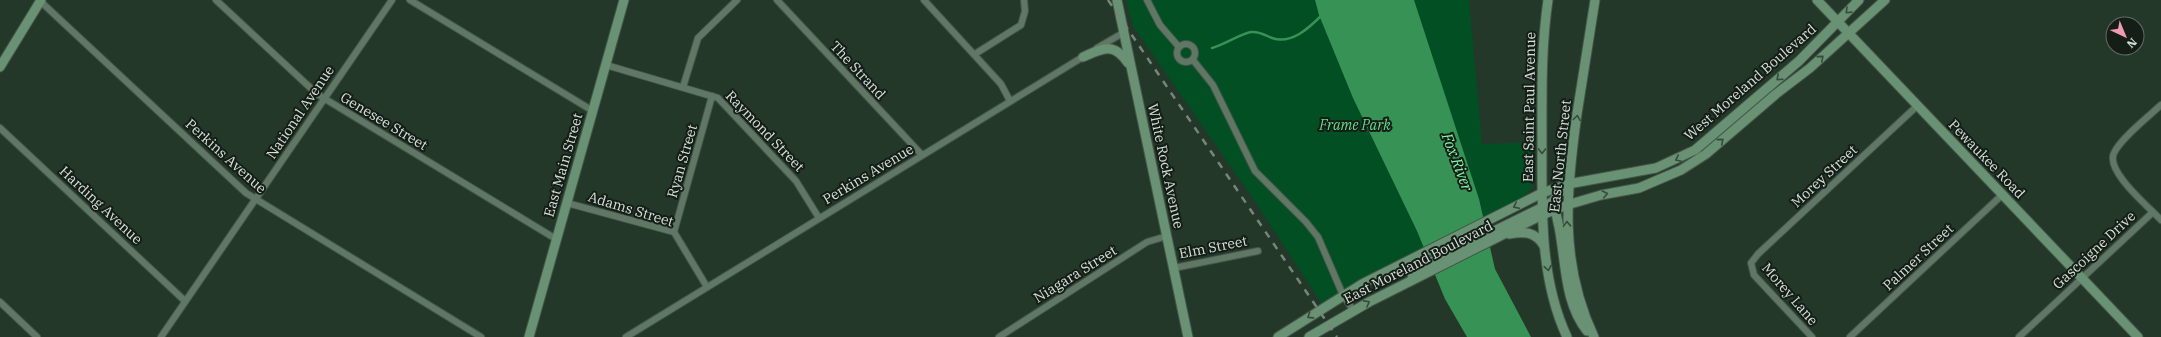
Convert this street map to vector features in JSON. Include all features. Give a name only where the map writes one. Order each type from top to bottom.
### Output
[{"type":"main road","points":[[0,67],[40,0]]},
{"type":"main road","name":"East Main Street","points":[[529,337],[624,0]]},
{"type":"main road","name":"White Rock Avenue","points":[[1117,0],[1188,337]]},
{"type":"main road","name":"East Saint Paul Avenue","points":[[1542,212],[1541,69],[1542,39],[1548,0]]},
{"type":"main road","name":"East North Street","points":[[1593,337],[1576,285],[1568,243],[1568,184],[1595,0]]},
{"type":"main road","name":"Pewaukee Road","points":[[1817,0],[2138,337]]},
{"type":"main road","name":"West Moreland Boulevard","points":[[1490,220],[1542,193],[1568,184],[1656,168],[1696,150],[1799,61],[1859,0]]},
{"type":"main road","name":"West Moreland Boulevard","points":[[1542,212],[1554,206],[1568,205],[1601,195],[1640,188],[1669,177],[1682,170],[1706,154],[1849,34],[1885,0]]},
{"type":"main road","points":[[1084,57],[1100,49],[1110,48],[1119,52],[1131,66]]},
{"type":"main road","points":[[1554,206],[1568,184]]},
{"type":"main road","points":[[1542,193],[1554,206],[1568,288],[1580,321],[1593,337]]},
{"type":"main road","name":"East North Street","points":[[1542,212],[1545,247],[1555,300],[1567,337]]},
{"type":"main road","name":"East Moreland Boulevard","points":[[1309,337],[1353,310],[1396,288],[1428,268],[1542,212]]},
{"type":"main road","name":"East Moreland Boulevard","points":[[1279,337],[1343,295],[1490,220]]},
{"type":"main road","points":[[1498,233],[1533,234],[1538,236],[1545,247]]},
{"type":"street","name":"Perkins Avenue","points":[[40,0],[255,200],[481,337]]},
{"type":"street","name":"Genesee Street","points":[[216,0],[324,99],[556,239]]},
{"type":"street","name":"National Avenue","points":[[161,337],[392,0]]},
{"type":"street","points":[[410,0],[593,111]]},
{"type":"street","points":[[683,87],[698,38],[737,0]]},
{"type":"street","name":"The Strand","points":[[777,0],[922,155]]},
{"type":"street","points":[[924,0],[1001,84],[1010,101]]},
{"type":"street","points":[[975,54],[1021,25],[1025,11],[1024,0]]},
{"type":"street","points":[[1147,0],[1160,25],[1179,46]]},
{"type":"street","name":"Perkins Avenue","points":[[626,337],[1123,32]]},
{"type":"street","points":[[1179,46],[1185,44],[1193,48],[1195,56],[1193,60]]},
{"type":"street","points":[[1179,46],[1177,54],[1181,60],[1188,62],[1193,60]]},
{"type":"street","points":[[1193,60],[1213,85],[1255,171],[1306,222],[1318,238],[1343,295],[1353,310]]},
{"type":"street","name":"Raymond Street","points":[[606,65],[718,98],[796,181],[819,218]]},
{"type":"street","name":"Ryan Street","points":[[674,232],[712,96]]},
{"type":"street","name":"Gascoigne Drive","points":[[2019,337],[2153,212],[2118,174],[2113,166],[2112,157],[2117,147],[2161,105]]},
{"type":"street","name":"Morey Street","points":[[1751,266],[1758,254],[1917,106]]},
{"type":"street","name":"Harding Avenue","points":[[0,128],[186,301]]},
{"type":"street","name":"Palmer Street","points":[[1850,337],[2002,195]]},
{"type":"street","name":"Adams Street","points":[[567,203],[674,232],[707,287]]},
{"type":"street","points":[[2153,212],[2161,220]]},
{"type":"street","name":"Niagara Street","points":[[999,337],[1148,242],[1167,236]]},
{"type":"street","name":"Elm Street","points":[[1174,268],[1258,251]]},
{"type":"street","name":"Morey Lane","points":[[1751,266],[1754,275],[1812,337]]},
{"type":"street","points":[[0,302],[37,337]]},
{"type":"green space","name":"Frame Park","points":[[1126,0],[1469,0],[1482,144],[1532,142],[1532,188],[1525,196],[1418,253],[1404,257],[1322,304],[1254,200],[1133,26]]},
{"type":"water","name":"Fox River","points":[[1315,0],[1414,0],[1479,199],[1495,269],[1531,337],[1467,337],[1445,299],[1417,231],[1353,98],[1319,15]]},
{"type":"waterway","points":[[1212,48],[1251,32],[1259,33],[1279,40],[1293,37],[1305,30],[1322,15]]},
{"type":"railway","points":[[1108,0],[1337,337]]}]
